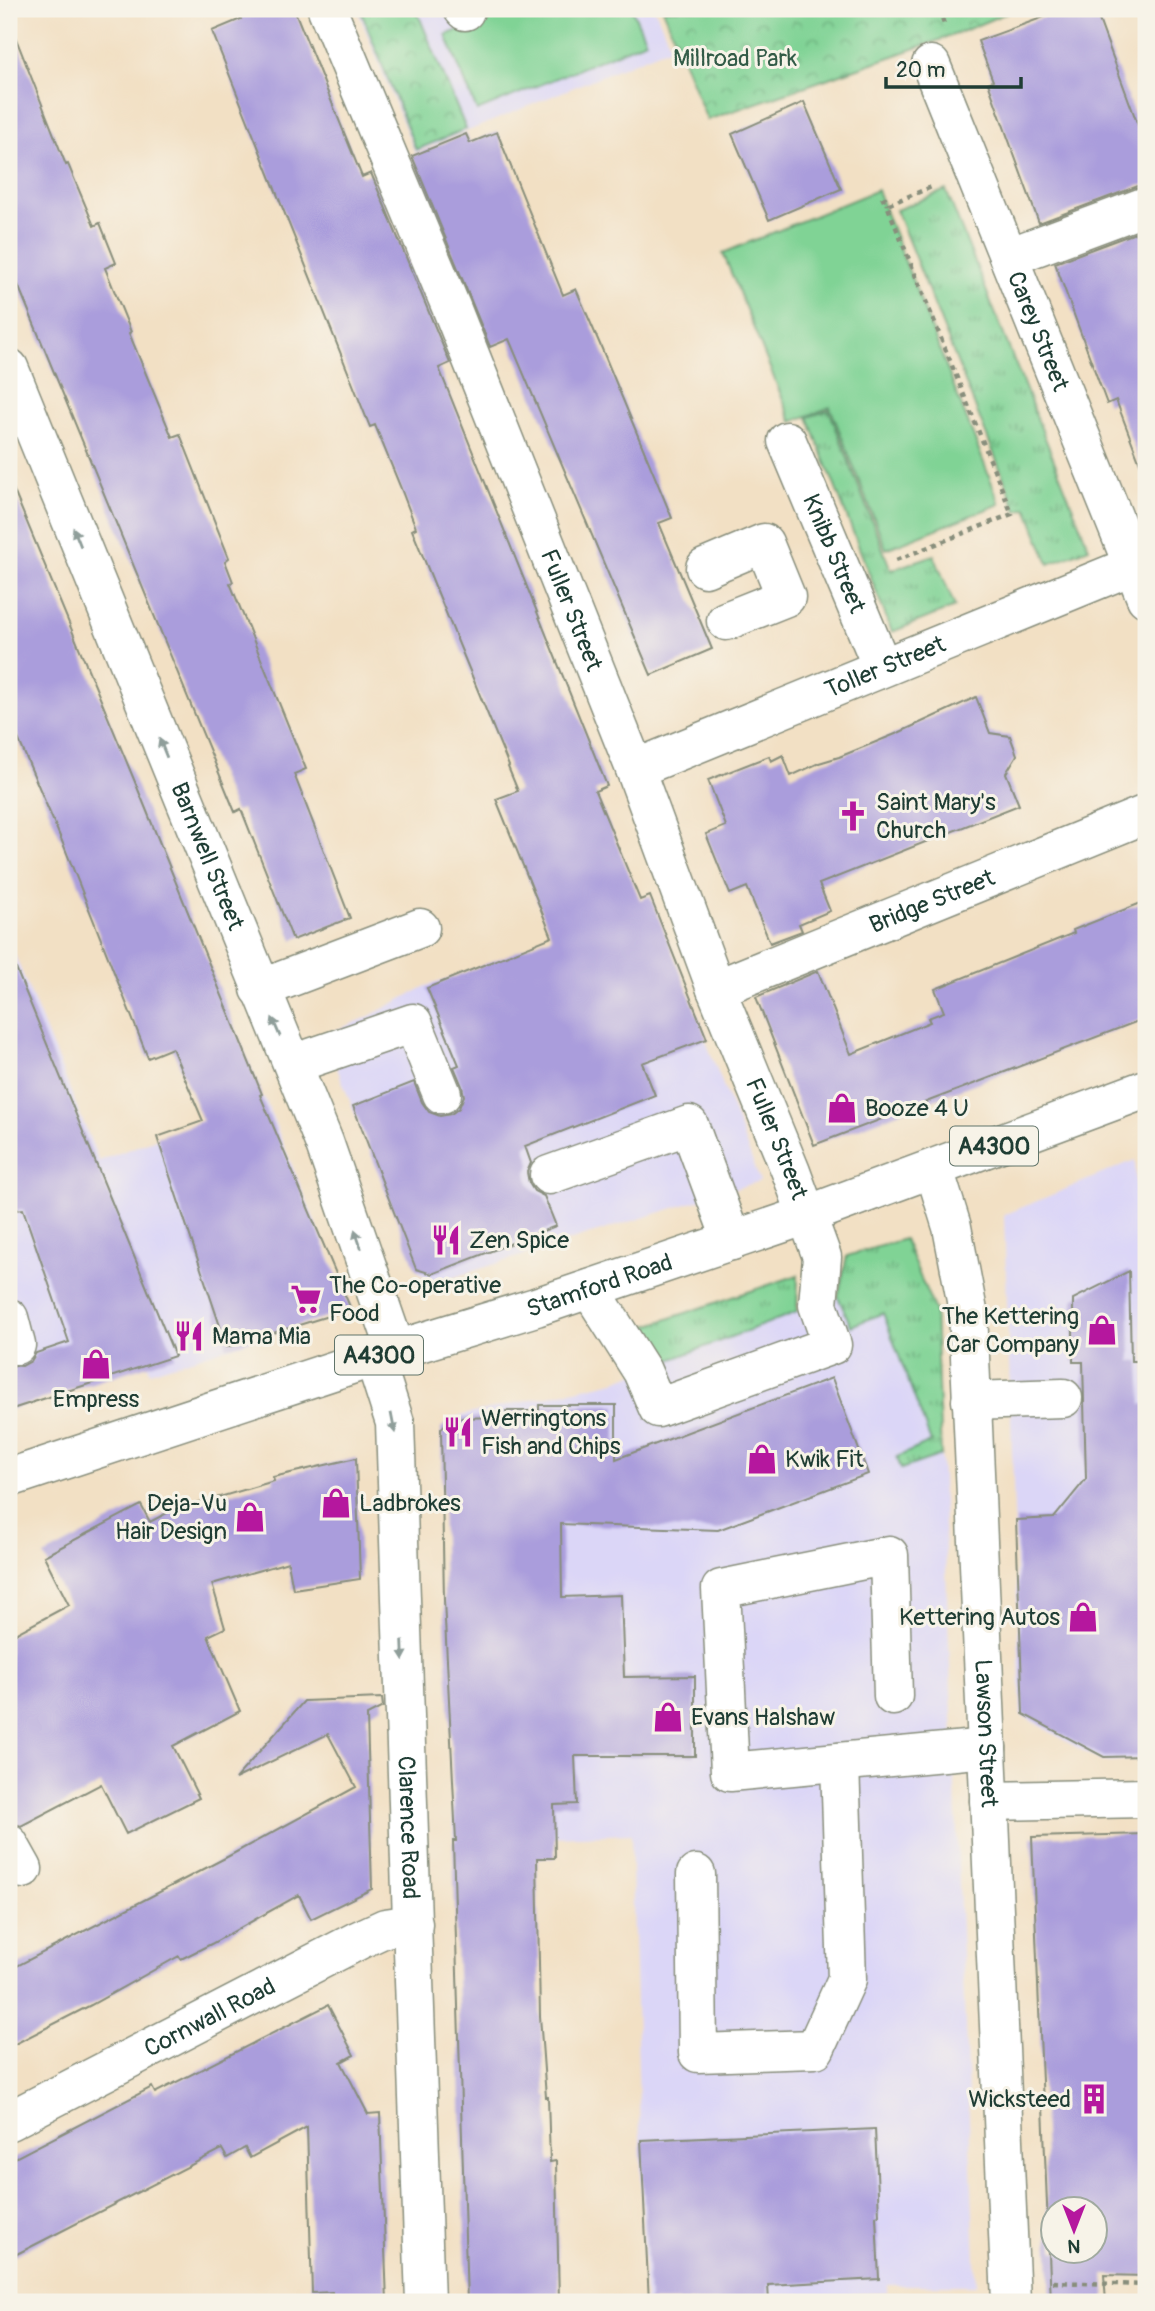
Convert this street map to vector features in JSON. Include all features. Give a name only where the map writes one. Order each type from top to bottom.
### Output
[{"type":"street","name":"Fuller Street","points":[[327,9],[451,307],[635,769],[716,989],[807,1215],[822,1257],[818,1305],[832,1345],[658,1408],[642,1371],[590,1289]]},
{"type":"street","name":"Carey Street","points":[[931,65],[1140,582]]},
{"type":"street","points":[[1009,257],[1146,206]]},
{"type":"street","name":"Barnwell Street","points":[[9,368],[324,1142],[385,1354]]},
{"type":"street","name":"Knibb Street","points":[[787,441],[882,667]]},
{"type":"street","points":[[705,568],[764,543],[777,573],[786,597],[726,621]]},
{"type":"street","points":[[777,573],[833,551]]},
{"type":"street","name":"Toller Street","points":[[635,769],[882,667],[1140,582]]},
{"type":"street","name":"Bridge Street","points":[[716,989],[1146,814]]},
{"type":"street","points":[[260,989],[420,928]]},
{"type":"street","points":[[293,1064],[413,1023],[442,1094]]},
{"type":"street","name":"Stamford Road","points":[[9,1478],[732,1241],[934,1170],[1146,1089]]},
{"type":"street","points":[[549,1175],[689,1125],[732,1241]]},
{"type":"street","name":"Lawson Street","points":[[934,1170],[952,1227],[968,1311],[1011,2292]]},
{"type":"street","name":"Clarence Road","points":[[385,1354],[395,1423],[425,2302]]},
{"type":"street","points":[[971,1401],[1063,1398]]},
{"type":"street","points":[[893,1696],[889,1555],[722,1589],[730,1772],[987,1748]]},
{"type":"street","points":[[696,1874],[698,2053],[815,2049],[846,1979],[840,1762]]},
{"type":"street","points":[[989,1801],[1146,1798]]},
{"type":"street","name":"Cornwall Road","points":[[9,2121],[359,1940],[386,1928],[413,1924]]},
{"type":"path","points":[[887,205],[973,169]]},
{"type":"path","points":[[881,200],[885,198],[967,411],[1012,514],[896,560]]},
{"type":"path","points":[[1011,2292],[1146,2285]]},
{"type":"shaded area","points":[[357,9],[655,9],[671,47],[415,153]]},
{"type":"shaded area","points":[[650,896],[760,1181],[432,1284],[416,1269],[324,1035],[366,1018],[426,986],[458,976]]},
{"type":"shaded area","points":[[9,941],[99,1161],[264,1097],[351,1309],[150,1372],[148,1365],[9,1410]]},
{"type":"shaded area","points":[[1135,1160],[1146,1399],[1146,1759],[1102,1762],[1021,1715],[1004,1215]]},
{"type":"shaded area","points":[[838,1297],[935,1311],[976,2285],[887,2285],[887,2293],[853,2294],[853,2302],[645,2302],[631,1834],[454,1841],[441,1429],[451,1418],[615,1381]]},
{"type":"green space","points":[[360,9],[416,9],[466,129],[416,150]]},
{"type":"green space","points":[[511,9],[632,9],[646,41],[477,111],[446,35]]},
{"type":"green space","name":"Millroad Park","points":[[663,9],[1016,9],[954,35],[707,120]]},
{"type":"green space","points":[[877,190],[1000,504],[886,549],[830,407],[792,422],[723,253]]},
{"type":"green space","points":[[946,190],[1089,548],[1049,564],[1027,508],[1017,511],[896,210]]},
{"type":"green space","points":[[829,410],[891,570],[934,555],[955,607],[892,632],[808,417]]},
{"type":"green space","points":[[904,1239],[935,1311],[941,1455],[901,1469],[897,1457],[931,1442],[883,1313],[851,1326],[838,1297],[847,1256]]},
{"type":"green space","points":[[798,1275],[797,1312],[665,1362],[644,1327]]},
{"type":"building","points":[[237,9],[294,9],[362,177],[371,173],[450,363],[439,368],[607,786],[595,791],[640,900],[650,896],[707,1039],[642,1063],[655,1095],[525,1146],[531,1163],[527,1172],[529,1183],[534,1191],[544,1196],[556,1226],[432,1274],[416,1269],[353,1106],[414,1082],[429,1112],[440,1116],[451,1114],[459,1108],[464,1096],[454,1067],[459,1065],[427,988],[552,937],[496,799],[518,791],[509,766],[412,530],[416,528],[400,486],[375,425],[370,427],[212,31],[241,19]]},
{"type":"building","points":[[1066,9],[1095,9],[1146,147],[1146,185],[1039,223],[988,83],[993,81],[978,41]]},
{"type":"building","points":[[11,26],[66,165],[68,164],[94,226],[100,223],[116,263],[105,268],[131,332],[129,333],[172,437],[180,434],[229,558],[225,561],[233,582],[230,583],[306,769],[294,774],[350,918],[293,940],[241,809],[235,812],[9,263]]},
{"type":"building","points":[[804,102],[841,189],[769,220],[732,134]]},
{"type":"building","points":[[497,132],[563,295],[576,289],[602,349],[672,518],[659,523],[712,649],[651,675],[509,339],[490,347],[412,156],[466,134],[470,143]]},
{"type":"building","points":[[1146,229],[1146,471],[1143,471],[1116,400],[1107,404],[1055,263]]},
{"type":"building","points":[[9,479],[135,782],[262,1094],[260,1095],[351,1309],[227,1347],[157,1137],[203,1121],[172,1048],[148,1058],[64,846],[9,717]]},
{"type":"building","name":"Saint Mary's Church","points":[[976,697],[990,733],[1010,736],[1017,755],[1006,773],[1019,805],[819,884],[830,911],[799,924],[802,931],[770,943],[747,887],[730,894],[706,834],[726,826],[708,780],[769,756],[771,761],[783,755],[791,776],[898,733]]},
{"type":"building","points":[[1146,901],[1146,1018],[814,1145],[756,997],[818,971],[851,1054],[930,1022],[928,1018],[944,1012],[935,989]]},
{"type":"building","points":[[10,954],[175,1356],[9,1410],[9,1365],[22,1366],[31,1361],[36,1353],[69,1342],[23,1209],[9,1211]]},
{"type":"building","name":"Kettering Autos","points":[[1129,1271],[1131,1361],[1140,1361],[1142,1404],[1146,1404],[1146,1756],[1104,1757],[1023,1714],[1016,1520],[1054,1518],[1086,1479],[1083,1362],[1073,1362],[1073,1299]]},
{"type":"building","points":[[832,1378],[868,1474],[718,1530],[561,1524],[562,1597],[621,1595],[624,1677],[695,1676],[695,1756],[575,1756],[577,1804],[554,1805],[555,1858],[537,1858],[540,2016],[548,2097],[550,2162],[556,2161],[559,2302],[467,2302],[453,1841],[456,1841],[444,1600],[441,1429],[451,1418],[507,1417],[506,1411],[539,1411],[539,1405],[616,1405],[616,1459]]},
{"type":"building","points":[[356,1458],[360,1579],[293,1589],[288,1562],[212,1584],[225,1628],[208,1636],[240,1711],[173,1746],[199,1798],[126,1834],[101,1784],[21,1826],[9,1822],[9,1637],[69,1605],[44,1556],[141,1505],[150,1522],[188,1502],[189,1506],[274,1481],[273,1477]]},
{"type":"building","points":[[382,1698],[383,1707],[367,1715],[372,1889],[311,1919],[299,1895],[211,1944],[181,1959],[179,1956],[9,2047],[9,1970],[356,1787],[328,1734],[235,1779],[304,1701]]},
{"type":"building","name":"Wicksteed","points":[[1146,1834],[1146,2276],[1104,2275],[1106,2302],[1051,2302],[1050,2266],[1110,2266],[1110,2196],[1047,2196],[1032,1837]]},
{"type":"building","points":[[328,2005],[354,2055],[341,2062],[368,2114],[380,2113],[387,2302],[332,2302],[332,2292],[312,2293],[307,2127],[250,2158],[245,2148],[227,2158],[222,2149],[9,2258],[9,2161],[152,2087],[155,2093]]},
{"type":"building","points":[[875,2129],[879,2279],[768,2285],[769,2302],[649,2302],[641,2140]]},
{"type":"place","name":"Saint Mary's Church","points":[[853,816]]},
{"type":"place","name":"Booze 4 U","points":[[842,1108]]},
{"type":"place","name":"Zen Spice","points":[[446,1240]]},
{"type":"place","name":"The Co-operative Food","points":[[306,1299]]},
{"type":"place","name":"The Kettering Car Company","points":[[1102,1330]]},
{"type":"place","name":"Mama Mia","points":[[189,1336]]},
{"type":"place","name":"Empress","points":[[96,1364]]},
{"type":"place","name":"Werringtons Fish and Chips","points":[[458,1432]]},
{"type":"place","name":"Kwik Fit","points":[[762,1459]]},
{"type":"place","name":"Ladbrokes","points":[[336,1503]]},
{"type":"place","name":"Deja-Vu Hair Design","points":[[250,1517]]},
{"type":"place","name":"Kettering Autos","points":[[1083,1617]]},
{"type":"place","name":"Evans Halshaw","points":[[668,1717]]},
{"type":"place","name":"Wicksteed","points":[[1094,2099]]}]
